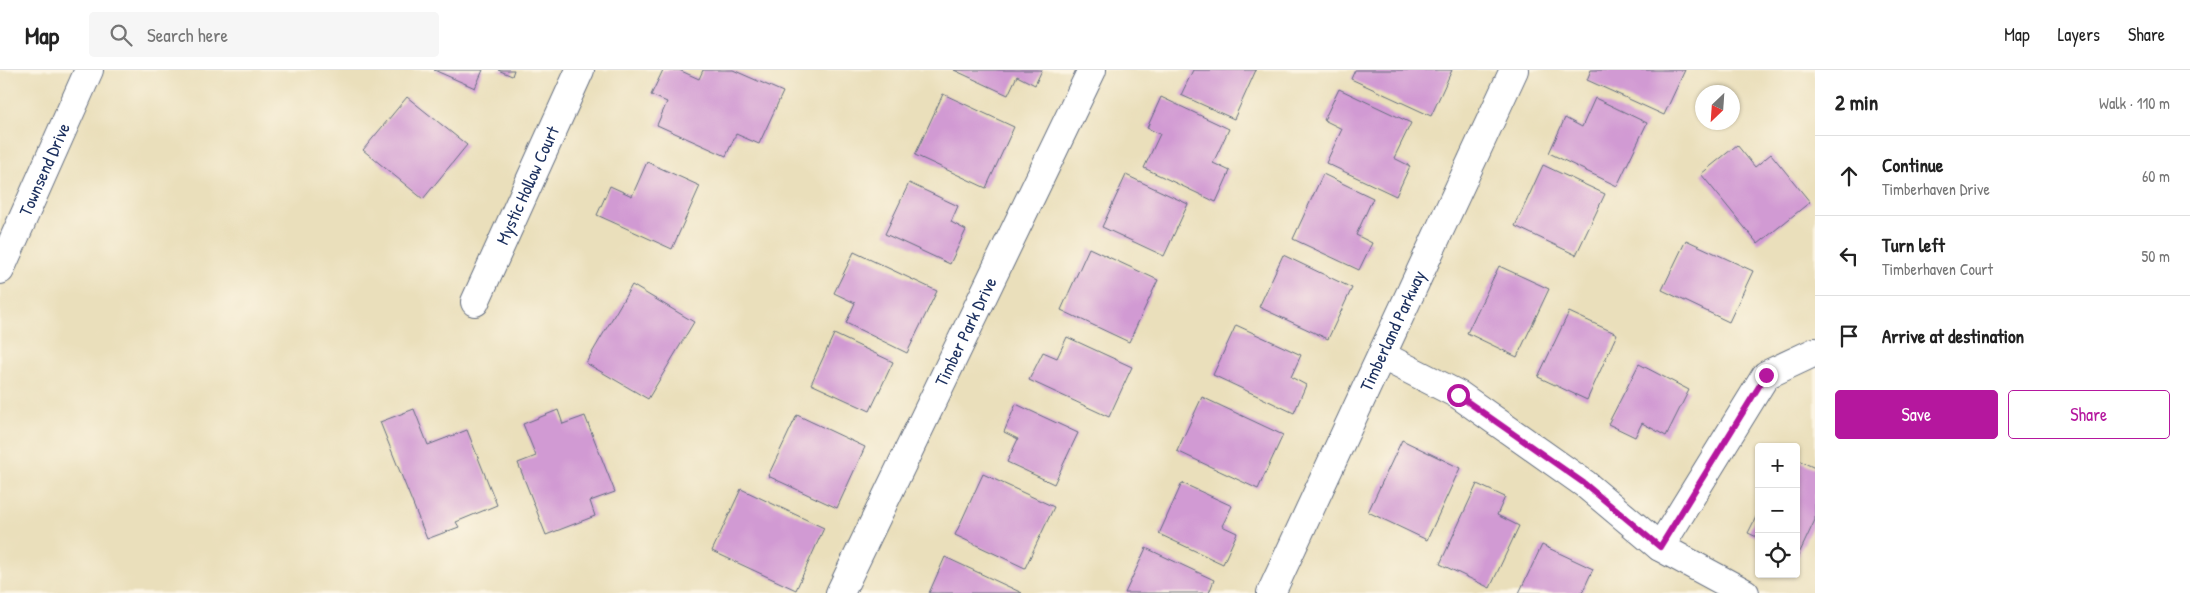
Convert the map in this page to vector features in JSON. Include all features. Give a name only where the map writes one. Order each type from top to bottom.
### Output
[{"type":"street","name":"Townsend Drive","points":[[0,270],[89,70]]},
{"type":"street","name":"Mystic Hollow Court","points":[[475,302],[580,70]]},
{"type":"street","name":"Timber Park Drive","points":[[840,593],[1092,70]]},
{"type":"street","name":"Timberland Parkway","points":[[1271,593],[1383,356],[1514,70]]},
{"type":"street","points":[[1660,547],[1766,375],[1815,352]]},
{"type":"street","points":[[1383,356],[1458,395],[1528,442],[1585,484],[1660,547],[1745,593]]},
{"type":"building","points":[[434,70],[483,70],[475,88]]},
{"type":"building","points":[[498,70],[514,70],[512,76]]},
{"type":"building","points":[[663,70],[679,70],[699,79],[703,70],[733,70],[783,92],[759,144],[736,134],[726,156],[657,125],[667,102],[651,95]]},
{"type":"building","points":[[954,70],[1042,70],[1035,85],[1017,76],[1008,95]]},
{"type":"building","points":[[1193,70],[1256,70],[1234,119],[1181,95]]},
{"type":"building","points":[[1355,70],[1452,70],[1431,116],[1351,79]]},
{"type":"building","points":[[1591,70],[1685,70],[1664,115],[1587,80]]},
{"type":"building","points":[[1339,89],[1411,123],[1394,158],[1410,166],[1396,196],[1326,163],[1342,129],[1324,120]]},
{"type":"building","points":[[943,94],[1014,127],[986,188],[915,155]]},
{"type":"building","points":[[407,97],[467,145],[423,199],[363,150]]},
{"type":"building","points":[[1161,97],[1229,129],[1213,163],[1230,171],[1216,202],[1144,168],[1160,134],[1147,128]]},
{"type":"building","points":[[1595,98],[1647,123],[1617,186],[1549,153],[1565,118],[1582,127]]},
{"type":"building","points":[[1737,145],[1755,167],[1771,154],[1810,202],[1758,244],[1701,174]]},
{"type":"building","points":[[647,162],[700,186],[672,249],[597,215],[610,186],[632,196]]},
{"type":"building","points":[[1543,165],[1605,194],[1576,255],[1515,226]]},
{"type":"building","points":[[1323,174],[1373,198],[1356,235],[1372,243],[1359,270],[1293,239]]},
{"type":"building","points":[[1126,175],[1188,204],[1164,256],[1102,227]]},
{"type":"building","points":[[909,183],[958,206],[951,222],[966,230],[950,264],[885,234]]},
{"type":"building","points":[[1686,240],[1753,271],[1729,322],[1662,290]]},
{"type":"building","points":[[1089,248],[1158,280],[1129,342],[1061,310]]},
{"type":"building","points":[[854,252],[937,291],[907,353],[846,323],[855,303],[834,293]]},
{"type":"building","points":[[1283,255],[1352,288],[1328,339],[1259,307]]},
{"type":"building","points":[[1499,266],[1549,289],[1517,357],[1467,333]]},
{"type":"building","points":[[632,285],[694,322],[648,399],[586,363]]},
{"type":"building","points":[[1569,312],[1617,334],[1587,400],[1538,377]]},
{"type":"building","points":[[1236,325],[1301,355],[1291,377],[1306,385],[1294,413],[1213,375]]},
{"type":"building","points":[[834,334],[893,362],[870,411],[811,384]]},
{"type":"building","points":[[1067,337],[1132,367],[1109,417],[1029,380],[1043,352],[1057,358]]},
{"type":"building","points":[[1639,364],[1689,390],[1666,436],[1642,423],[1635,437],[1608,424]]},
{"type":"building","points":[[1202,397],[1283,435],[1258,489],[1177,451]]},
{"type":"building","points":[[1016,404],[1078,433],[1054,484],[1007,462],[1018,439],[1004,432]]},
{"type":"building","points":[[414,409],[428,445],[467,430],[497,505],[456,522],[459,527],[427,539],[380,422]]},
{"type":"building","points":[[558,410],[563,424],[585,416],[615,492],[590,501],[595,516],[546,535],[518,463],[536,456],[523,424]]},
{"type":"building","points":[[797,415],[865,447],[837,508],[768,476]]},
{"type":"building","points":[[1402,440],[1460,468],[1427,540],[1368,512]]},
{"type":"building","points":[[1800,461],[1815,468],[1815,520],[1800,552]]},
{"type":"building","points":[[983,474],[1054,507],[1025,568],[955,535]]},
{"type":"building","points":[[1182,483],[1232,506],[1222,526],[1237,533],[1223,564],[1159,534]]},
{"type":"building","points":[[1477,484],[1505,497],[1497,515],[1519,526],[1490,588],[1440,564]]},
{"type":"building","points":[[741,489],[824,528],[796,590],[712,551]]},
{"type":"building","points":[[1755,519],[1755,536],[1748,533]]},
{"type":"building","points":[[1542,545],[1593,569],[1582,593],[1519,593]]},
{"type":"building","points":[[1146,548],[1214,580],[1209,593],[1125,593]]},
{"type":"building","points":[[945,557],[1022,593],[929,593]]},
{"type":"route","points":[[1458,395],[1528,442],[1585,484],[1660,547],[1766,375]]}]
